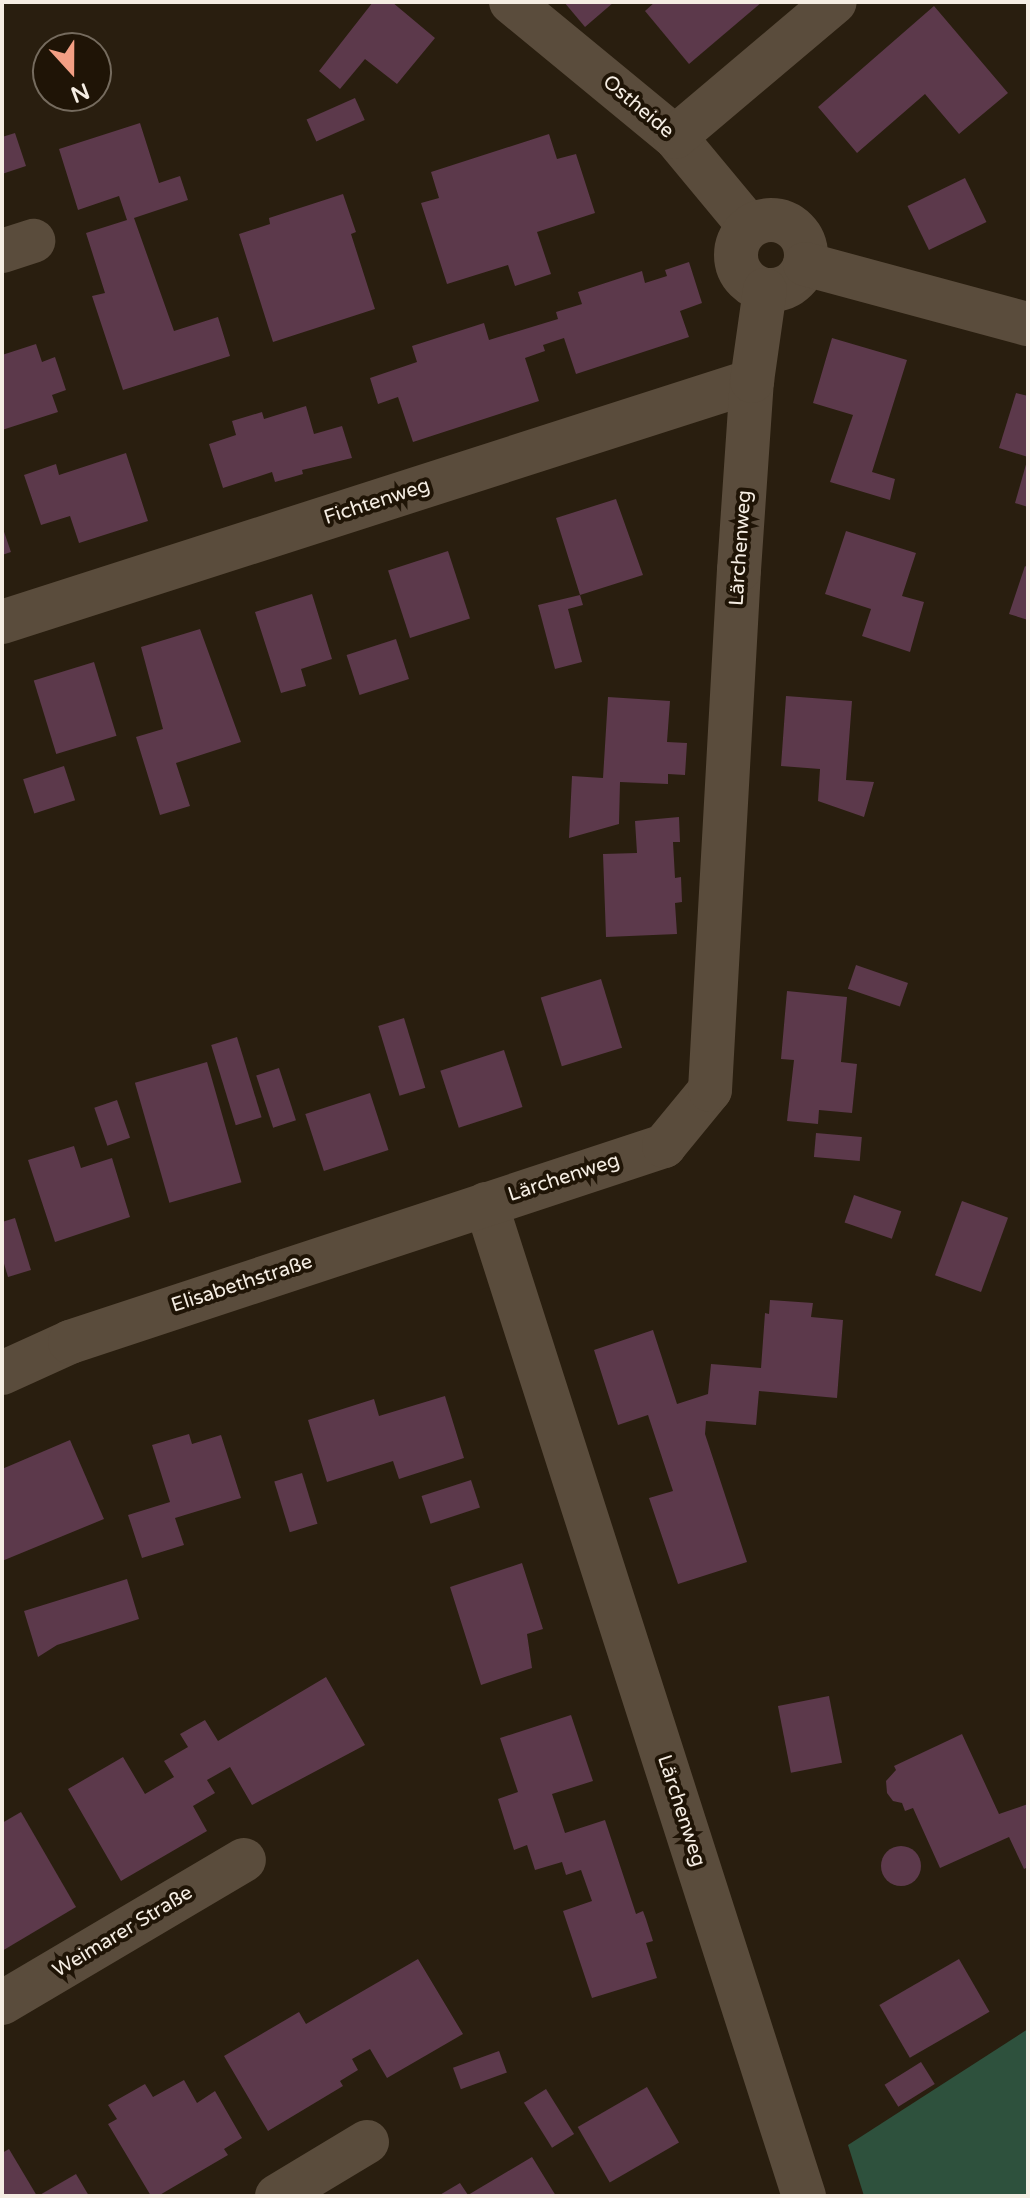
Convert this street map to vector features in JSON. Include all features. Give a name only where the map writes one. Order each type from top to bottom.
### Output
[{"type":"street","name":"Ostheide","points":[[511,2],[675,137],[749,226]]},
{"type":"street","points":[[675,137],[835,2]]},
{"type":"street","points":[[766,219],[783,221],[798,231],[806,247],[805,264],[800,276],[790,285],[765,290],[750,283],[740,270],[736,255],[740,239],[749,226],[766,219]]},
{"type":"street","points":[[805,264],[1017,312]]},
{"type":"street","name":"Lärchenweg","points":[[765,290],[752,381],[710,1090],[664,1146],[486,1204],[797,2194]]},
{"type":"street","name":"Fichtenweg","points":[[2,622],[752,381]]},
{"type":"street","name":"Elisabethstraße","points":[[2,1373],[70,1342],[486,1204]]},
{"type":"street","name":"Weimarer Straße","points":[[2,2003],[244,1860]]},
{"type":"street","points":[[277,2196],[367,2142]]},
{"type":"green space","points":[[1028,2029],[1028,2196],[864,2196],[848,2145]]},
{"type":"building","points":[[373,2],[392,2],[435,38],[397,84],[365,59],[340,89],[319,71]]},
{"type":"building","points":[[564,2],[614,2],[585,27]]},
{"type":"building","points":[[655,2],[762,2],[689,64],[645,11]]},
{"type":"building","points":[[934,6],[1008,93],[959,134],[925,94],[857,153],[818,107]]},
{"type":"building","points":[[355,98],[365,120],[316,141],[307,120]]},
{"type":"building","points":[[140,123],[159,183],[180,176],[188,200],[134,218],[174,331],[218,317],[230,356],[123,390],[92,296],[105,293],[86,233],[127,220],[119,196],[78,210],[59,149]]},
{"type":"building","points":[[15,133],[26,166],[2,174],[2,137]]},
{"type":"building","points":[[549,134],[557,159],[576,154],[595,213],[537,232],[551,274],[515,286],[508,265],[447,284],[421,203],[439,198],[431,172]]},
{"type":"building","points":[[965,178],[986,222],[929,250],[907,206]]},
{"type":"building","points":[[343,194],[356,232],[351,234],[375,309],[273,342],[239,234],[270,224],[269,218]]},
{"type":"building","points":[[689,262],[702,303],[680,311],[689,337],[576,374],[564,338],[543,345],[545,351],[525,358],[539,401],[413,442],[398,397],[378,404],[370,378],[417,362],[412,346],[484,323],[489,340],[558,319],[556,312],[582,304],[578,292],[642,271],[645,283],[667,276],[665,270]]},
{"type":"building","points":[[832,338],[907,360],[872,472],[895,479],[890,500],[830,482],[853,415],[813,403]]},
{"type":"building","points":[[36,344],[42,362],[55,357],[66,390],[52,395],[58,412],[2,430],[2,355]]},
{"type":"building","points":[[1016,393],[1028,396],[1028,457],[999,448]]},
{"type":"building","points":[[306,406],[314,434],[342,426],[352,458],[302,470],[303,474],[275,482],[272,472],[223,488],[209,444],[236,435],[232,421],[262,412],[264,419]]},
{"type":"building","points":[[126,453],[148,521],[79,543],[70,516],[41,525],[24,475],[56,464],[59,475]]},
{"type":"building","points":[[1028,461],[1028,507],[1015,503]]},
{"type":"building","points":[[616,499],[643,575],[580,595],[556,518]]},
{"type":"building","points":[[2,526],[11,552],[2,555]]},
{"type":"building","points":[[846,531],[916,553],[902,596],[924,602],[910,652],[862,636],[871,609],[825,594]]},
{"type":"building","points":[[448,551],[470,619],[410,638],[388,570]]},
{"type":"building","points":[[1025,566],[1028,568],[1028,620],[1009,614]]},
{"type":"building","points":[[312,594],[332,659],[301,669],[306,686],[281,693],[255,612]]},
{"type":"building","points":[[580,595],[583,605],[568,609],[582,662],[555,669],[538,605]]},
{"type":"building","points":[[200,629],[241,742],[176,763],[190,806],[160,815],[136,737],[163,729],[141,647]]},
{"type":"building","points":[[396,639],[409,679],[360,695],[347,655]]},
{"type":"building","points":[[94,662],[117,736],[56,754],[34,680]]},
{"type":"building","points":[[786,696],[852,701],[846,780],[874,782],[864,817],[818,801],[820,769],[781,766]]},
{"type":"building","points":[[608,697],[670,701],[667,742],[687,743],[685,775],[668,774],[668,784],[620,782],[619,824],[569,838],[572,776],[603,778]]},
{"type":"building","points":[[64,766],[75,800],[34,814],[23,779]]},
{"type":"building","points":[[679,817],[680,842],[673,842],[675,878],[681,877],[682,902],[675,903],[677,934],[606,937],[603,854],[637,853],[635,821]]},
{"type":"building","points":[[856,965],[908,983],[900,1007],[848,989]]},
{"type":"building","points":[[601,979],[622,1048],[562,1066],[541,997]]},
{"type":"building","points":[[787,991],[847,997],[841,1062],[857,1064],[852,1113],[819,1110],[818,1124],[787,1121],[794,1060],[781,1059]]},
{"type":"building","points":[[404,1018],[425,1088],[400,1096],[378,1026]]},
{"type":"building","points":[[237,1037],[262,1117],[236,1125],[211,1045]]},
{"type":"building","points":[[504,1050],[523,1107],[459,1128],[440,1071]]},
{"type":"building","points":[[207,1062],[241,1182],[169,1203],[135,1083]]},
{"type":"building","points":[[279,1068],[296,1120],[273,1128],[256,1075]]},
{"type":"building","points":[[370,1093],[389,1150],[324,1171],[305,1114]]},
{"type":"building","points":[[117,1100],[130,1138],[107,1146],[94,1108]]},
{"type":"building","points":[[816,1133],[862,1137],[860,1161],[814,1157]]},
{"type":"building","points":[[74,1146],[81,1168],[112,1158],[130,1217],[55,1242],[28,1160]]},
{"type":"building","points":[[854,1195],[901,1211],[892,1239],[845,1222]]},
{"type":"building","points":[[962,1201],[1008,1218],[981,1292],[935,1275]]},
{"type":"building","points":[[15,1218],[31,1270],[8,1277],[2,1257],[2,1222]]},
{"type":"building","points":[[770,1300],[813,1303],[811,1317],[843,1320],[837,1398],[759,1391],[756,1425],[706,1421],[705,1434],[747,1562],[678,1584],[649,1498],[673,1491],[648,1415],[618,1425],[594,1350],[653,1330],[677,1404],[708,1394],[711,1364],[761,1368],[765,1313],[769,1314]]},
{"type":"building","points":[[445,1396],[464,1458],[399,1479],[393,1461],[327,1482],[308,1420],[374,1399],[379,1416]]},
{"type":"building","points":[[189,1434],[192,1444],[221,1435],[241,1498],[175,1518],[184,1545],[142,1558],[128,1515],[170,1502],[152,1445]]},
{"type":"building","points":[[70,1440],[104,1519],[2,1561],[2,1469]]},
{"type":"building","points":[[302,1473],[317,1524],[290,1532],[274,1481]]},
{"type":"building","points":[[471,1480],[480,1508],[431,1524],[422,1496]]},
{"type":"building","points":[[522,1563],[543,1629],[527,1634],[532,1668],[481,1685],[450,1587]]},
{"type":"building","points":[[127,1579],[139,1619],[57,1645],[38,1657],[24,1611]]},
{"type":"building","points":[[326,1677],[365,1745],[252,1805],[230,1767],[207,1780],[215,1793],[193,1806],[207,1831],[121,1881],[68,1789],[123,1757],[145,1794],[174,1777],[164,1761],[188,1747],[180,1734],[205,1720],[218,1741]]},
{"type":"building","points":[[829,1696],[842,1763],[791,1773],[778,1706]]},
{"type":"building","points":[[571,1715],[593,1781],[552,1794],[565,1833],[605,1820],[636,1914],[643,1911],[646,1919],[653,1941],[646,1943],[657,1978],[592,1998],[563,1911],[592,1901],[581,1870],[566,1875],[562,1862],[535,1870],[527,1845],[514,1850],[498,1799],[518,1792],[500,1738]]},
{"type":"building","points":[[962,1734],[999,1814],[1028,1804],[1028,1867],[1024,1869],[1009,1837],[940,1868],[913,1808],[905,1811],[902,1803],[893,1801],[887,1793],[886,1781],[896,1770],[894,1766]]},
{"type":"building","points":[[21,1812],[76,1907],[2,1951],[2,1823]]},
{"type":"building","points":[[901,1846],[915,1852],[921,1866],[915,1880],[901,1886],[887,1880],[881,1866],[887,1852]]},
{"type":"building","points":[[418,1959],[463,2034],[387,2078],[370,2049],[352,2059],[358,2070],[340,2081],[343,2086],[268,2131],[224,2056],[299,2012],[306,2024]]},
{"type":"building","points":[[959,1959],[990,2012],[910,2058],[879,2005]]},
{"type":"building","points":[[499,2051],[507,2073],[461,2089],[453,2068]]},
{"type":"building","points":[[921,2062],[935,2084],[898,2107],[885,2085]]},
{"type":"building","points":[[184,2080],[197,2103],[215,2091],[242,2138],[224,2149],[228,2155],[158,2196],[151,2196],[108,2124],[117,2119],[108,2105],[145,2084],[153,2097]]},
{"type":"building","points":[[647,2087],[679,2142],[610,2182],[578,2127]]},
{"type":"building","points":[[546,2089],[574,2134],[552,2148],[524,2103]]},
{"type":"building","points":[[9,2149],[37,2196],[2,2196],[2,2153]]},
{"type":"building","points":[[532,2157],[556,2196],[438,2196],[460,2183],[468,2195]]},
{"type":"building","points":[[76,2174],[89,2196],[38,2196]]}]
